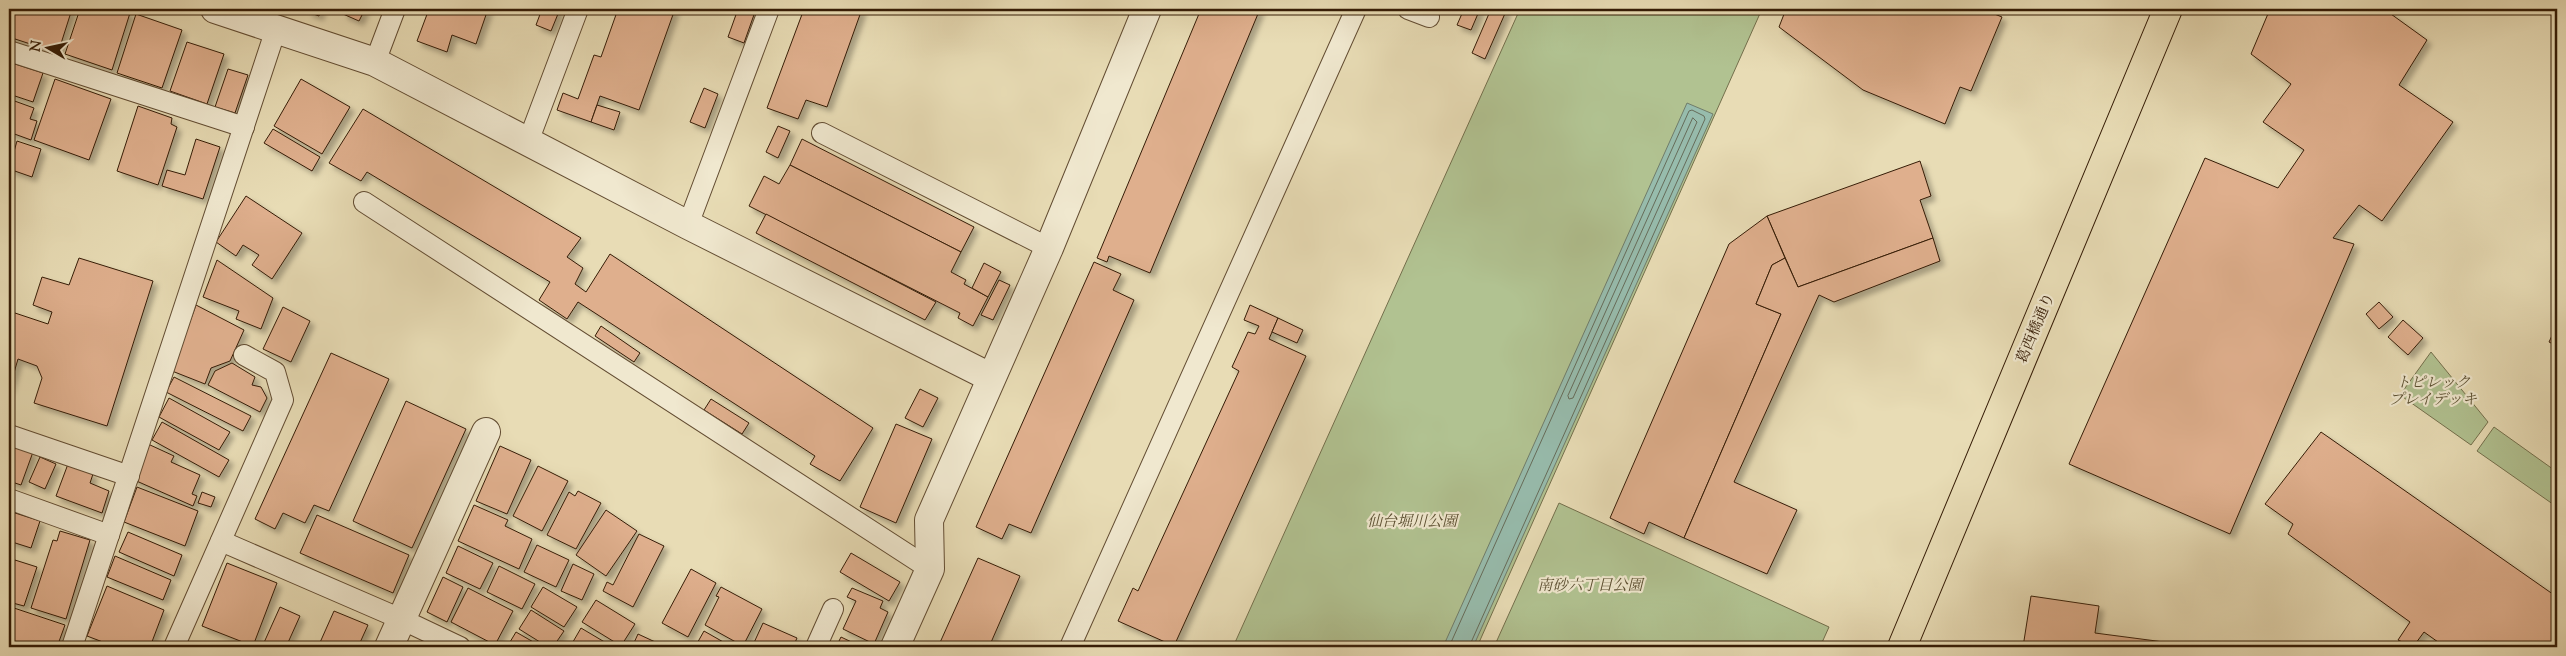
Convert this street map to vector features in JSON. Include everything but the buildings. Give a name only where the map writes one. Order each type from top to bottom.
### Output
[{"type":"main road","name":"葛西橋通り","points":[[1902,647],[2168,9]]},
{"type":"street","points":[[215,9],[375,62],[688,225],[990,377]]},
{"type":"street","points":[[895,647],[930,569],[929,520],[990,377],[1049,248],[1147,9]]},
{"type":"street","points":[[388,647],[486,432]]},
{"type":"lane","points":[[375,62],[395,9]]},
{"type":"lane","points":[[528,142],[578,9]]},
{"type":"lane","points":[[688,225],[769,9]]},
{"type":"lane","points":[[1070,647],[1356,9]]},
{"type":"lane","points":[[1408,9],[1429,17]]},
{"type":"lane","points":[[72,647],[276,29]]},
{"type":"lane","points":[[9,51],[244,127]]},
{"type":"lane","points":[[822,133],[1049,248]]},
{"type":"lane","points":[[364,202],[930,569]]},
{"type":"lane","points":[[174,647],[283,400],[275,372],[244,355]]},
{"type":"lane","points":[[9,435],[129,476]]},
{"type":"lane","points":[[9,499],[109,535]]},
{"type":"lane","points":[[221,541],[401,619],[460,647]]},
{"type":"lane","points":[[816,647],[833,609]]},
{"type":"green space","name":"仙台堀川公園","points":[[1520,9],[1762,9],[1477,647],[1233,647]]},
{"type":"green space","name":"トピレック プレイデッキ","points":[[2431,352],[2488,422],[2471,445],[2400,395]]},
{"type":"green space","points":[[2494,427],[2557,472],[2557,507],[2477,451]]},
{"type":"green space","name":"南砂六丁目公園","points":[[1559,503],[1829,627],[1820,647],[1494,647]]},
{"type":"water","points":[[1687,103],[1713,114],[1473,647],[1443,647]]}]
